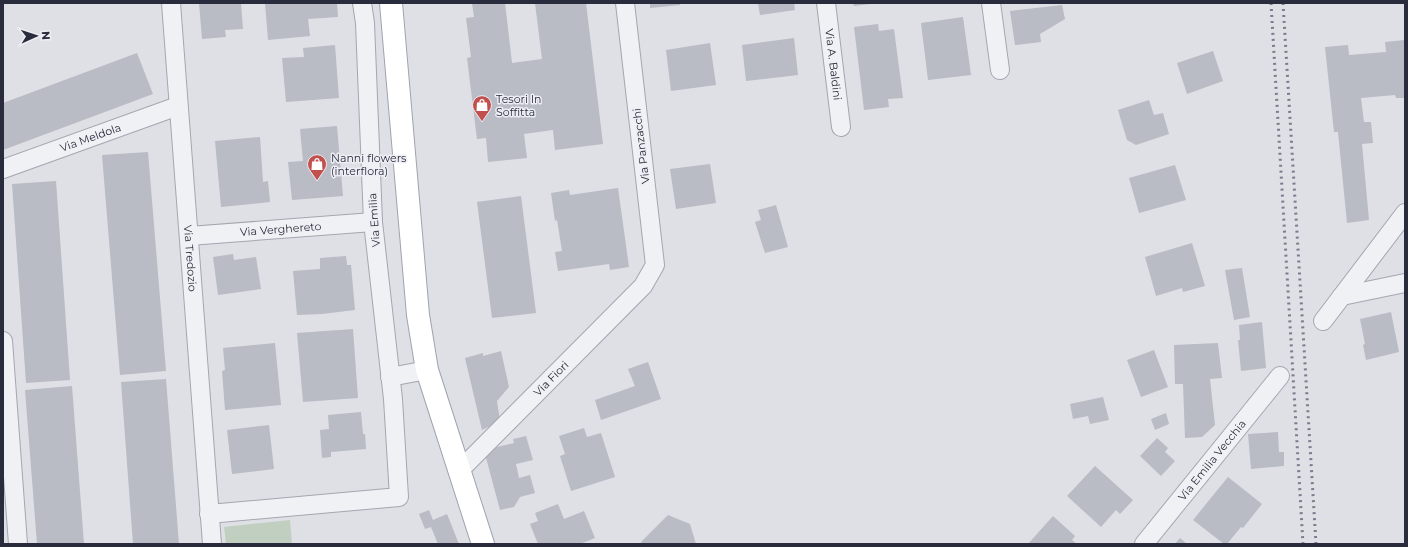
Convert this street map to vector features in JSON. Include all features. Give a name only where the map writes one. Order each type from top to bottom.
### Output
[{"type":"main road","points":[[392,13],[418,315],[427,370],[483,544]]},
{"type":"street","name":"Via Tredozio","points":[[171,3],[208,514],[212,544]]},
{"type":"street","name":"Via Emilia","points":[[362,3],[365,23],[373,222],[390,377]]},
{"type":"street","name":"Via Panzacchi","points":[[625,3],[655,265],[643,286]]},
{"type":"street","name":"Via A. Baldini","points":[[826,3],[841,127]]},
{"type":"street","points":[[991,3],[1000,70]]},
{"type":"street","points":[[365,23],[392,13]]},
{"type":"street","name":"Via Meldola","points":[[3,169],[178,106]]},
{"type":"street","points":[[1323,321],[1405,214]]},
{"type":"street","name":"Via Verghereto","points":[[189,236],[373,222]]},
{"type":"street","points":[[1342,296],[1405,283]]},
{"type":"street","name":"Via Fiori","points":[[460,470],[643,286]]},
{"type":"street","points":[[3,341],[18,544]]},
{"type":"street","points":[[208,514],[399,497],[390,377],[427,370]]},
{"type":"street","name":"Via Emilia Vecchia","points":[[1144,544],[1280,376]]},
{"type":"green space","points":[[290,520],[292,544],[226,544],[224,527]]},
{"type":"building","points":[[199,3],[241,3],[243,29],[225,30],[226,37],[202,39]]},
{"type":"building","points":[[265,3],[337,3],[338,17],[308,19],[310,36],[268,40]]},
{"type":"building","points":[[472,3],[505,3],[512,63],[542,59],[535,3],[586,3],[603,144],[555,150],[553,130],[524,134],[527,158],[488,162],[486,138],[477,139],[467,58],[471,57],[466,18],[474,17]]},
{"type":"building","points":[[650,3],[680,3],[680,5],[650,8]]},
{"type":"building","points":[[758,3],[794,3],[795,10],[760,15]]},
{"type":"building","points":[[853,3],[870,3],[870,4],[854,6]]},
{"type":"building","points":[[1062,5],[1065,19],[1040,34],[1041,42],[1015,45],[1010,11]]},
{"type":"building","points":[[963,17],[971,75],[928,80],[921,23]]},
{"type":"building","points":[[878,24],[879,31],[894,29],[903,98],[888,99],[889,107],[864,110],[854,27]]},
{"type":"building","points":[[794,38],[798,75],[746,81],[742,45]]},
{"type":"building","points":[[1405,40],[1405,98],[1396,98],[1395,95],[1361,98],[1364,122],[1371,122],[1373,143],[1362,144],[1369,220],[1347,223],[1338,132],[1334,132],[1325,47],[1348,45],[1349,55],[1386,52],[1385,42]]},
{"type":"building","points":[[710,43],[716,85],[671,91],[666,50]]},
{"type":"building","points":[[335,45],[339,98],[286,102],[282,58],[304,57],[303,48]]},
{"type":"building","points":[[1213,51],[1223,81],[1187,94],[1177,63]]},
{"type":"building","points":[[137,53],[153,94],[3,150],[3,103]]},
{"type":"building","points":[[1149,100],[1154,115],[1163,113],[1169,134],[1136,145],[1127,140],[1118,110]]},
{"type":"building","points":[[337,126],[343,196],[292,200],[288,162],[303,161],[300,129]]},
{"type":"building","points":[[260,137],[263,182],[268,181],[270,202],[221,207],[215,141]]},
{"type":"building","points":[[148,152],[166,371],[120,375],[102,155]]},
{"type":"building","points":[[710,164],[716,203],[676,209],[670,169]]},
{"type":"building","points":[[1175,165],[1186,200],[1139,213],[1129,178]]},
{"type":"building","points":[[56,181],[70,380],[26,383],[12,184]]},
{"type":"building","points":[[618,188],[629,267],[610,270],[609,264],[558,271],[555,252],[562,251],[557,220],[555,221],[551,193],[569,190],[570,195]]},
{"type":"building","points":[[521,196],[536,313],[492,318],[477,202]]},
{"type":"building","points":[[776,205],[788,247],[765,253],[755,222],[761,220],[758,210]]},
{"type":"building","points":[[1192,243],[1205,286],[1183,292],[1182,288],[1156,296],[1145,257]]},
{"type":"building","points":[[233,254],[234,260],[256,257],[261,289],[218,295],[213,257]]},
{"type":"building","points":[[346,256],[347,265],[351,265],[355,310],[297,315],[293,271],[320,269],[320,258]]},
{"type":"building","points":[[1242,268],[1250,317],[1234,320],[1225,270]]},
{"type":"building","points":[[1391,312],[1399,352],[1366,360],[1363,345],[1365,344],[1360,319]]},
{"type":"building","points":[[1262,322],[1266,368],[1241,371],[1238,340],[1240,340],[1239,325]]},
{"type":"building","points":[[353,329],[358,398],[303,402],[297,333]]},
{"type":"building","points":[[275,343],[281,405],[225,410],[222,371],[225,370],[223,348]]},
{"type":"building","points":[[1218,343],[1222,378],[1210,379],[1215,425],[1202,437],[1185,438],[1183,384],[1175,384],[1174,345]]},
{"type":"building","points":[[1154,350],[1168,387],[1141,397],[1127,360]]},
{"type":"building","points":[[501,351],[509,387],[497,401],[500,421],[482,430],[465,358],[483,353],[483,356]]},
{"type":"building","points":[[648,362],[661,399],[601,420],[595,400],[635,386],[628,369]]},
{"type":"building","points":[[166,379],[179,544],[133,544],[121,382]]},
{"type":"building","points":[[72,386],[84,544],[37,544],[25,390]]},
{"type":"building","points":[[1103,397],[1109,420],[1090,424],[1088,416],[1073,419],[1070,404]]},
{"type":"building","points":[[361,412],[366,449],[331,452],[331,457],[322,458],[320,430],[329,429],[328,415]]},
{"type":"building","points":[[1166,413],[1169,424],[1155,430],[1151,419]]},
{"type":"building","points":[[269,425],[274,469],[232,474],[227,430]]},
{"type":"building","points":[[584,428],[587,437],[601,433],[615,477],[571,491],[560,456],[565,454],[559,436]]},
{"type":"building","points":[[1278,432],[1279,452],[1284,452],[1284,466],[1251,469],[1248,434]]},
{"type":"building","points":[[526,436],[533,460],[516,464],[519,478],[530,475],[535,493],[520,497],[514,507],[500,510],[484,450],[514,443],[513,439]]},
{"type":"building","points":[[1157,438],[1168,448],[1165,452],[1175,461],[1161,476],[1140,456]]},
{"type":"building","points":[[1095,466],[1133,500],[1120,514],[1116,510],[1101,527],[1067,496]]},
{"type":"building","points":[[1228,477],[1262,504],[1243,528],[1241,527],[1227,544],[1224,544],[1193,520]]},
{"type":"building","points":[[558,504],[564,519],[584,511],[595,538],[580,544],[538,544],[530,524],[538,521],[535,513]]},
{"type":"building","points":[[429,510],[433,520],[447,514],[459,544],[438,544],[431,527],[425,529],[419,514]]},
{"type":"building","points":[[668,515],[690,524],[696,544],[642,544],[641,542]]},
{"type":"building","points":[[1053,516],[1075,536],[1072,540],[1077,544],[1028,544]]},
{"type":"building","points":[[1180,538],[1187,544],[1175,544]]},
{"type":"railway","points":[[1271,3],[1303,544]]},
{"type":"railway","points":[[1283,3],[1316,544]]},
{"type":"place","name":"Tesori In Soffitta","points":[[482,122]]},
{"type":"place","name":"Nanni flowers (interflora)","points":[[317,181]]}]
